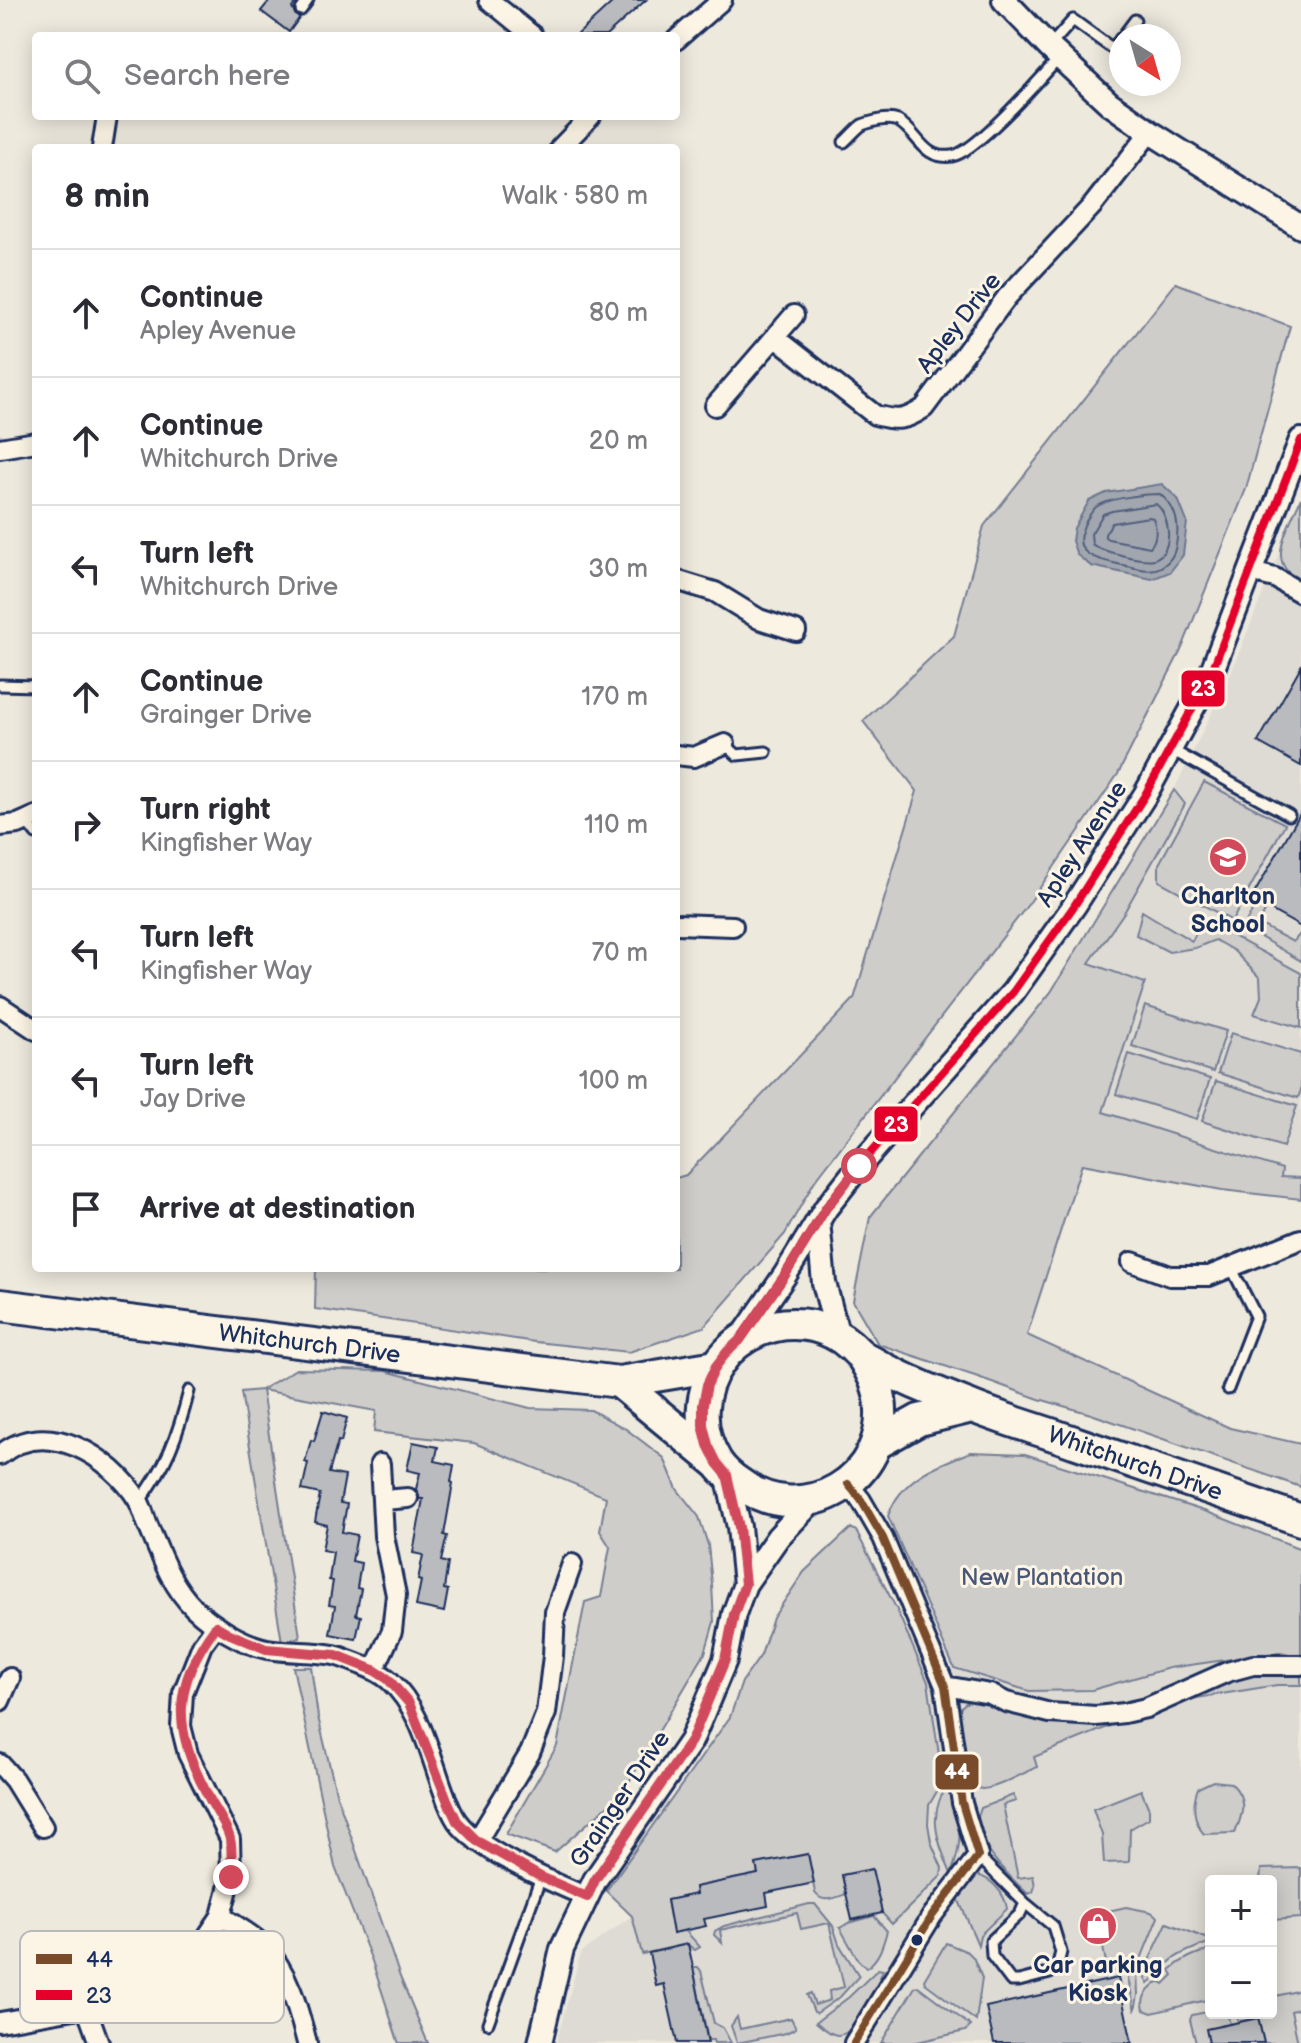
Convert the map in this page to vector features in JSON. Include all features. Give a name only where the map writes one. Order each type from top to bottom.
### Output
[{"type":"main road","name":"Whitchurch Drive","points":[[0,1305],[619,1382],[716,1366]]},
{"type":"main road","name":"Whitchurch Drive","points":[[722,1469],[708,1445],[703,1425],[707,1385],[716,1366],[740,1340],[763,1329],[789,1324],[814,1327],[906,1379],[972,1407],[1301,1520]]},
{"type":"main road","points":[[619,1382],[752,1493],[782,1502],[813,1500],[848,1484],[865,1466],[876,1444],[882,1421],[880,1397],[873,1375],[849,1346]]},
{"type":"main road","points":[[876,1444],[919,1420],[972,1407]]},
{"type":"street","points":[[489,0],[528,32]]},
{"type":"street","points":[[680,37],[722,0]]},
{"type":"street","points":[[1004,0],[1109,103],[1301,227]]},
{"type":"street","points":[[103,144],[106,120]]},
{"type":"street","points":[[564,144],[587,120]]},
{"type":"street","name":"Apley Drive","points":[[775,337],[875,415],[893,420],[910,417],[924,408],[1007,297],[1093,205],[1150,132]]},
{"type":"street","points":[[715,406],[794,315]]},
{"type":"street","name":"Apley Avenue","points":[[740,1340],[818,1221],[859,1166],[1013,992],[1074,906],[1145,795],[1210,676],[1301,440]]},
{"type":"street","points":[[0,448],[32,443]]},
{"type":"street","points":[[1251,572],[1275,578],[1301,593]]},
{"type":"street","points":[[680,581],[715,592],[759,619],[796,631]]},
{"type":"street","points":[[680,755],[694,757],[725,744]]},
{"type":"street","points":[[0,826],[32,824]]},
{"type":"street","points":[[680,924],[733,926]]},
{"type":"street","points":[[0,1006],[32,1027]]},
{"type":"street","points":[[818,1221],[824,1283],[849,1346]]},
{"type":"street","points":[[1132,1262],[1170,1276],[1209,1276],[1301,1239]]},
{"type":"street","points":[[0,1455],[20,1444],[55,1439],[94,1456],[118,1475],[139,1502],[171,1578],[191,1606],[216,1626],[266,1649],[336,1655],[388,1679],[409,1703],[457,1821],[477,1841],[541,1877],[587,1897]]},
{"type":"street","points":[[374,1670],[392,1631],[396,1595],[384,1536],[380,1464]]},
{"type":"street","name":"Grainger Drive","points":[[722,1469],[739,1527],[745,1584]]},
{"type":"street","points":[[848,1484],[883,1538],[945,1686],[962,1803],[978,1856],[932,1916],[854,2043]]},
{"type":"street","points":[[383,1500],[408,1498]]},
{"type":"street","name":"Grainger Drive","points":[[540,2043],[562,1949],[595,1880],[691,1741],[725,1660],[734,1614],[745,1584],[778,1537],[813,1500]]},
{"type":"street","points":[[477,1841],[530,1753],[546,1713],[555,1612],[572,1564]]},
{"type":"street","points":[[211,1931],[221,1916],[231,1877],[230,1839],[188,1754],[181,1726],[183,1693],[202,1645],[216,1626]]},
{"type":"street","points":[[945,1686],[990,1694],[1015,1705],[1050,1713],[1096,1716],[1146,1708],[1227,1672],[1253,1665],[1301,1665]]},
{"type":"street","points":[[0,1701],[10,1678]]},
{"type":"street","points":[[0,1764],[14,1780],[43,1827]]},
{"type":"street","points":[[221,1916],[242,1931]]},
{"type":"street","points":[[284,1974],[296,2000],[307,2043]]},
{"type":"street","points":[[0,2022],[20,2019]]},
{"type":"street","points":[[92,2023],[99,2043]]},
{"type":"lane","points":[[301,10],[308,0]]},
{"type":"lane","points":[[844,142],[862,125],[891,120],[898,121],[928,151],[941,156],[956,156],[991,128],[1055,52],[1073,20],[1109,46]]},
{"type":"lane","points":[[1132,24],[1135,20]]},
{"type":"lane","points":[[0,685],[32,686]]},
{"type":"lane","points":[[725,744],[737,755],[766,752]]},
{"type":"lane","points":[[1170,749],[1289,815]]},
{"type":"lane","points":[[1228,1389],[1256,1316],[1231,1267]]},
{"type":"lane","points":[[139,1502],[166,1462],[189,1391]]},
{"type":"lane","points":[[978,1856],[1053,1926],[1061,1952],[1057,1968],[1050,1973],[1011,1981],[992,1956],[991,1941],[1020,1914],[1025,1903]]},
{"type":"lane","points":[[488,2023],[541,1877]]},
{"type":"shaded area","name":"Charlton School","points":[[1301,498],[1301,1178],[1280,1177],[1281,1169],[1103,1112],[1145,983],[1088,964],[1125,911],[1185,804],[1174,790],[1231,673]]},
{"type":"shaded area","points":[[1281,1652],[1301,1657],[1301,2043],[556,2043],[581,1952],[632,1916],[662,1857],[943,1778],[928,1682],[953,1668],[1029,1691],[1092,1690],[1169,1668]]},
{"type":"green space","points":[[1176,283],[1290,326],[1246,489],[1182,648],[1118,774],[1030,902],[814,1182],[785,1234],[704,1327],[629,1352],[535,1342],[315,1309],[316,1272],[680,1272],[680,1177],[686,1175],[854,999],[917,791],[863,721],[954,636],[984,526]]},
{"type":"green space","points":[[1301,498],[1301,579],[1289,573],[1281,555],[1282,543]]},
{"type":"green space","points":[[1204,782],[1285,824],[1232,921],[1159,881],[1159,864]]},
{"type":"green space","points":[[1174,790],[1185,804],[1125,911],[1089,963],[1145,983],[1103,1112],[1282,1169],[1281,1177],[1301,1178],[1301,1199],[1222,1190],[1082,1164],[1027,1335],[1230,1428],[1301,1444],[1301,1487],[878,1344],[853,1301],[870,1217],[1051,992]]},
{"type":"green space","points":[[1256,905],[1265,911],[1259,924],[1293,942],[1301,933],[1301,961],[1243,927]]},
{"type":"green space","points":[[1142,911],[1192,941],[1203,920],[1301,973],[1301,1028],[1254,1014],[1261,997],[1260,978],[1234,951],[1215,940],[1195,948],[1169,952],[1136,935]]},
{"type":"green space","points":[[1145,1006],[1226,1031],[1213,1072],[1132,1046]]},
{"type":"green space","points":[[1231,1033],[1301,1054],[1301,1090],[1298,1098],[1218,1073]]},
{"type":"green space","points":[[1129,1054],[1210,1079],[1197,1119],[1116,1094]]},
{"type":"green space","points":[[1216,1081],[1297,1106],[1283,1147],[1202,1121]]},
{"type":"green space","points":[[296,1369],[385,1371],[530,1408],[591,1410],[626,1429],[664,1458],[677,1489],[699,1517],[708,1545],[714,1622],[705,1653],[623,1792],[555,1852],[506,1834],[557,1746],[585,1602],[601,1597],[610,1547],[600,1531],[606,1497],[474,1443],[374,1432],[376,1411],[262,1390],[300,1637],[282,1642],[241,1392],[261,1390]]},
{"type":"green space","name":"New Plantation","points":[[971,1452],[1025,1454],[1207,1512],[1301,1549],[1301,1657],[1281,1652],[1169,1668],[1092,1690],[1029,1691],[954,1668],[888,1516],[911,1482],[945,1462]]},
{"type":"green space","points":[[851,1528],[856,1531],[896,1608],[928,1682],[943,1781],[929,1805],[928,1824],[931,1842],[942,1868],[941,1876],[892,1924],[882,1913],[872,1869],[842,1875],[846,1894],[825,1899],[815,1893],[808,1854],[756,1864],[758,1874],[695,1887],[696,1894],[667,1900],[673,1933],[685,1930],[700,1947],[695,1950],[687,1944],[642,1954],[632,1916],[606,1891],[730,1717],[742,1682],[761,1655],[773,1618],[804,1572]]},
{"type":"green space","points":[[293,1667],[311,1667],[318,1717],[337,1796],[400,1977],[428,2043],[399,2043],[372,1961],[335,1867]]},
{"type":"green space","points":[[1253,1672],[1301,1673],[1301,1685],[1277,1685],[1191,1699],[1147,1711],[1034,1757],[1037,1767],[995,1786],[982,1789],[966,1778],[957,1714],[969,1702],[979,1699],[1077,1722]]},
{"type":"green space","points":[[1213,1781],[1231,1783],[1240,1795],[1242,1813],[1235,1833],[1204,1834],[1198,1824],[1194,1806],[1198,1788]]},
{"type":"green space","points":[[950,1782],[959,1838],[951,1874],[936,1828],[938,1805]]},
{"type":"green space","points":[[1141,1790],[1149,1809],[1149,1818],[1130,1829],[1129,1862],[1104,1863],[1102,1835],[1093,1809]]},
{"type":"green space","points":[[1013,1795],[1016,1801],[1003,1805],[1018,1878],[1033,1876],[1035,1886],[1033,1892],[1028,1894],[996,1861],[979,1831],[981,1808]]},
{"type":"green space","points":[[1301,1868],[1301,1918],[1277,1920],[1277,1875],[1260,1875],[1261,1869]]},
{"type":"green space","points":[[977,1875],[997,1888],[1007,1909],[980,1935],[978,1945],[957,1896],[965,1881]]},
{"type":"green space","points":[[815,1904],[833,1926],[839,1944],[859,1976],[840,1997],[817,2013],[807,1995],[811,1993],[815,2005],[830,2000],[829,1991],[844,1987],[829,1923],[801,1929],[797,1913],[720,1930],[722,1943],[714,1935],[724,1926]]},
{"type":"green space","points":[[1126,1907],[1151,1912],[1158,1917],[1137,1969],[1135,2011],[1126,1969],[1108,1973],[1100,1932],[1103,1912]]},
{"type":"green space","points":[[874,1916],[887,1931],[877,1956],[866,1968],[840,1928]]},
{"type":"green space","points":[[1167,1923],[1205,1938],[1205,1944],[1176,1957],[1148,1984],[1143,1973]]},
{"type":"green space","points":[[946,1943],[968,1952],[982,1978],[976,2021],[925,1983]]},
{"type":"green space","points":[[1205,1951],[1205,2000],[1152,2013],[1144,2010],[1146,1993],[1159,1981],[1164,1984],[1173,1975],[1170,1970],[1189,1957]]},
{"type":"green space","points":[[693,1967],[701,1971],[714,2023],[723,2028],[731,2043],[708,2040]]},
{"type":"green space","points":[[878,1969],[883,1970],[876,1987],[851,2028],[837,2035],[816,2022],[849,1997]]},
{"type":"green space","points":[[918,1986],[971,2026],[965,2031],[913,2043],[881,2043],[915,1987]]},
{"type":"green space","points":[[1301,1990],[1301,2008],[1291,2011],[1298,2043],[1264,2043],[1258,2019],[1277,2019],[1277,1996]]},
{"type":"green space","points":[[1205,2012],[1205,2019],[1229,2019],[1230,2024],[1207,2029],[1209,2043],[1196,2043],[1190,2020],[1192,2015]]},
{"type":"green space","points":[[737,2017],[740,2029],[791,2018],[796,2028],[737,2043],[731,2026]]},
{"type":"water","points":[[1162,484],[1178,499],[1187,522],[1183,555],[1170,572],[1152,579],[1091,566],[1077,555],[1072,541],[1074,528],[1089,501],[1106,493]]},
{"type":"building","points":[[270,0],[298,0],[292,8],[300,17],[289,32],[261,11]]},
{"type":"building","points":[[615,0],[646,0],[610,32],[580,32]]},
{"type":"building","points":[[1301,666],[1301,766],[1258,742]]},
{"type":"building","points":[[1301,812],[1301,927],[1251,899]]},
{"type":"building","points":[[323,1411],[347,1418],[329,1473],[345,1476],[340,1503],[347,1504],[342,1532],[357,1535],[352,1561],[361,1563],[357,1588],[361,1589],[356,1615],[361,1616],[356,1639],[330,1634],[335,1606],[329,1605],[333,1552],[322,1550],[327,1525],[315,1522],[320,1494],[302,1490],[308,1463],[305,1462]]},
{"type":"building","points":[[413,1442],[438,1447],[435,1461],[454,1465],[444,1535],[447,1536],[441,1561],[448,1563],[444,1612],[416,1606],[423,1555],[413,1553],[423,1499],[420,1499],[416,1489],[420,1473],[407,1470]]},
{"type":"building","points":[[808,1854],[814,1883],[766,1893],[768,1906],[704,1919],[706,1926],[673,1933],[667,1900],[696,1894],[695,1887],[758,1874],[756,1864]]},
{"type":"building","points":[[872,1869],[882,1913],[852,1920],[842,1875]]},
{"type":"building","points":[[688,1944],[708,2043],[677,2043],[664,1984],[656,1986],[649,1953]]},
{"type":"building","points":[[1118,1978],[1132,2043],[994,2043],[986,2007]]},
{"type":"building","points":[[1258,2019],[1264,2043],[1209,2043],[1206,2029]]},
{"type":"transit line","name":"23","points":[[740,1340],[826,1208],[859,1166],[1013,992],[1074,906],[1145,795],[1210,676],[1301,440]]},
{"type":"transit line","name":"44","points":[[848,1484],[883,1538],[945,1686],[962,1803],[978,1856],[932,1916],[854,2043]]},
{"type":"place","name":"Charlton School","points":[[1228,857]]},
{"type":"place","name":"Car parking Kiosk","points":[[1098,1926]]},
{"type":"route","points":[[231,1877],[230,1839],[188,1754],[181,1726],[183,1693],[202,1645],[216,1626],[266,1649],[336,1655],[388,1679],[409,1703],[457,1821],[477,1841],[541,1877],[587,1897],[595,1880],[691,1741],[725,1660],[734,1614],[745,1584],[739,1527],[727,1475],[708,1445],[703,1425],[707,1385],[716,1366],[740,1340],[826,1208],[859,1166]]}]
